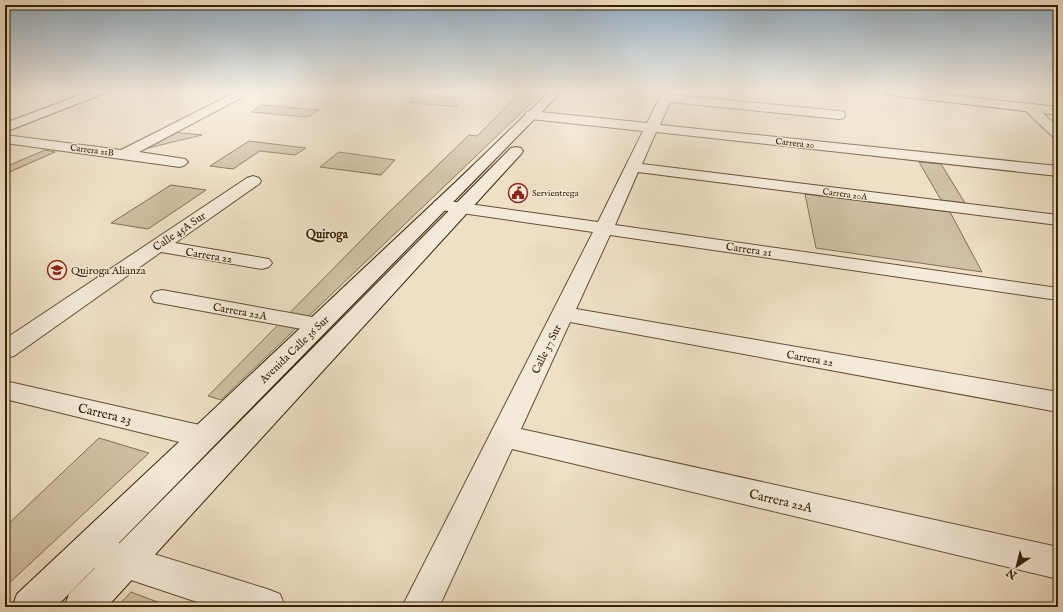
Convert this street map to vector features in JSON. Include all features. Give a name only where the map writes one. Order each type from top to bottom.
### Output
[{"type":"street","points":[[5,128],[27,120]]},
{"type":"street","points":[[124,154],[191,120]]},
{"type":"street","name":"Avenida Calle 36 Sur","points":[[82,607],[126,562],[451,206],[527,120]]},
{"type":"street","name":"Avenida Calle 36 Sur","points":[[30,607],[318,325],[526,141],[546,120]]},
{"type":"street","name":"Carrera 20","points":[[572,120],[1058,171]]},
{"type":"street","name":"Calle 37 Sur","points":[[420,607],[563,314],[655,120]]},
{"type":"street","points":[[1043,120],[1058,122]]},
{"type":"street","points":[[1043,120],[1058,134]]},
{"type":"street","name":"Carrera 21B","points":[[5,138],[180,162]]},
{"type":"street","name":"Carrera 20A","points":[[632,167],[1058,220]]},
{"type":"street","name":"Calle 45A Sur","points":[[5,350],[253,181]]},
{"type":"street","name":"Carrera 21","points":[[451,206],[1058,294]]},
{"type":"street","name":"Carrera 22","points":[[157,246],[262,263]]},
{"type":"street","name":"Carrera 22A","points":[[162,297],[318,325]]},
{"type":"street","name":"Carrera 22","points":[[563,314],[1058,402]]},
{"type":"street","name":"Carrera 23","points":[[5,390],[204,437]]},
{"type":"street","name":"Carrera 22A","points":[[504,436],[1058,563]]},
{"type":"street","points":[[89,550],[267,607]]},
{"type":"shaded area","points":[[493,120],[514,120],[221,400],[208,396],[383,218],[469,135],[477,136]]},
{"type":"shaded area","points":[[172,132],[202,135],[144,149]]},
{"type":"shaded area","points":[[249,141],[306,148],[295,155],[260,151],[233,169],[210,166]]},
{"type":"shaded area","points":[[45,150],[55,152],[5,174],[5,167]]},
{"type":"shaded area","points":[[339,152],[395,160],[381,175],[320,167]]},
{"type":"shaded area","points":[[919,162],[941,164],[965,203],[941,200]]},
{"type":"shaded area","points":[[171,185],[206,190],[148,229],[111,223]]},
{"type":"shaded area","points":[[805,194],[950,212],[982,272],[816,248]]},
{"type":"shaded area","points":[[99,438],[149,453],[5,587],[5,527]]},
{"type":"shaded area","points":[[131,592],[171,607],[117,607]]},
{"type":"place","name":"Servientrega","points":[[518,193]]},
{"type":"place","name":"Quiroga Alianza","points":[[57,270]]},
{"type":"district","name":"Quiroga","points":[[327,234]]}]
